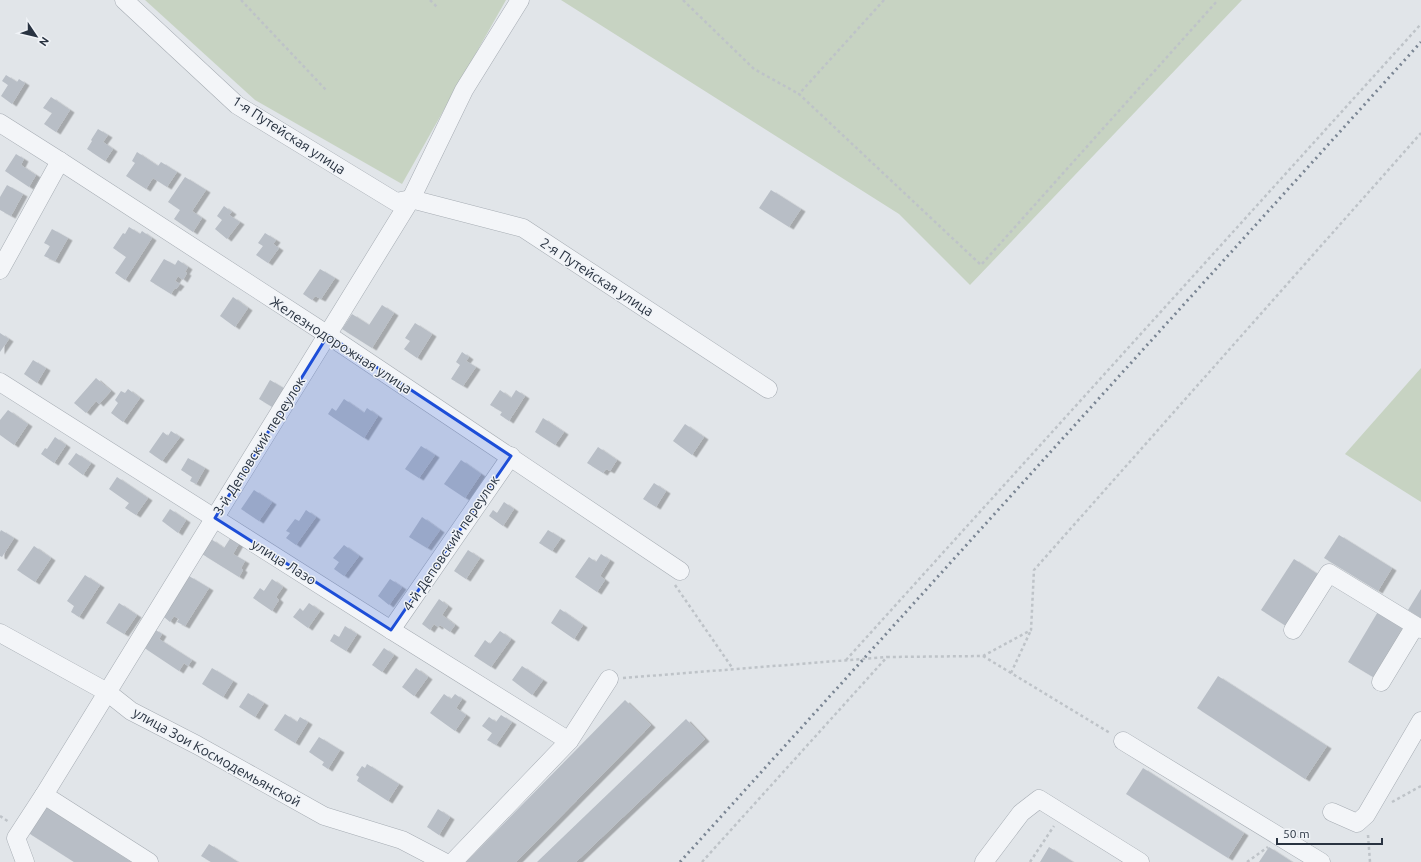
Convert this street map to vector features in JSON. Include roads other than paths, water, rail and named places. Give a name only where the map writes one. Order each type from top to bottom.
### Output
[{"type":"street","name":"1-я Путейская улица","points":[[124,0],[237,105],[396,202],[411,199]]},
{"type":"street","name":"3-й Деповский переулок","points":[[26,862],[16,838],[44,795],[411,199],[464,90],[520,0]]},
{"type":"street","name":"Железнодорожная улица","points":[[0,123],[328,335],[680,570]]},
{"type":"street","points":[[0,270],[60,161]]},
{"type":"street","name":"2-я Путейская улица","points":[[411,199],[523,228],[768,389]]},
{"type":"street","name":"улица Лазо","points":[[0,382],[569,741]]},
{"type":"street","name":"4-й Деповский переулок","points":[[391,630],[510,456]]},
{"type":"street","points":[[1293,630],[1329,573],[1418,628],[1381,682]]},
{"type":"street","name":"улица Зои Космодемьянской","points":[[0,633],[107,692],[131,711],[197,745],[324,816],[402,840],[444,862]]},
{"type":"street","points":[[454,862],[569,741],[609,679]]},
{"type":"street","points":[[1332,812],[1357,823],[1366,816],[1421,721]]},
{"type":"street","points":[[1123,741],[1321,862]]},
{"type":"street","points":[[44,795],[149,862]]},
{"type":"street","points":[[984,862],[1021,813],[1040,799],[1140,862]]},
{"type":"railway","points":[[680,862],[1421,42]]}]
